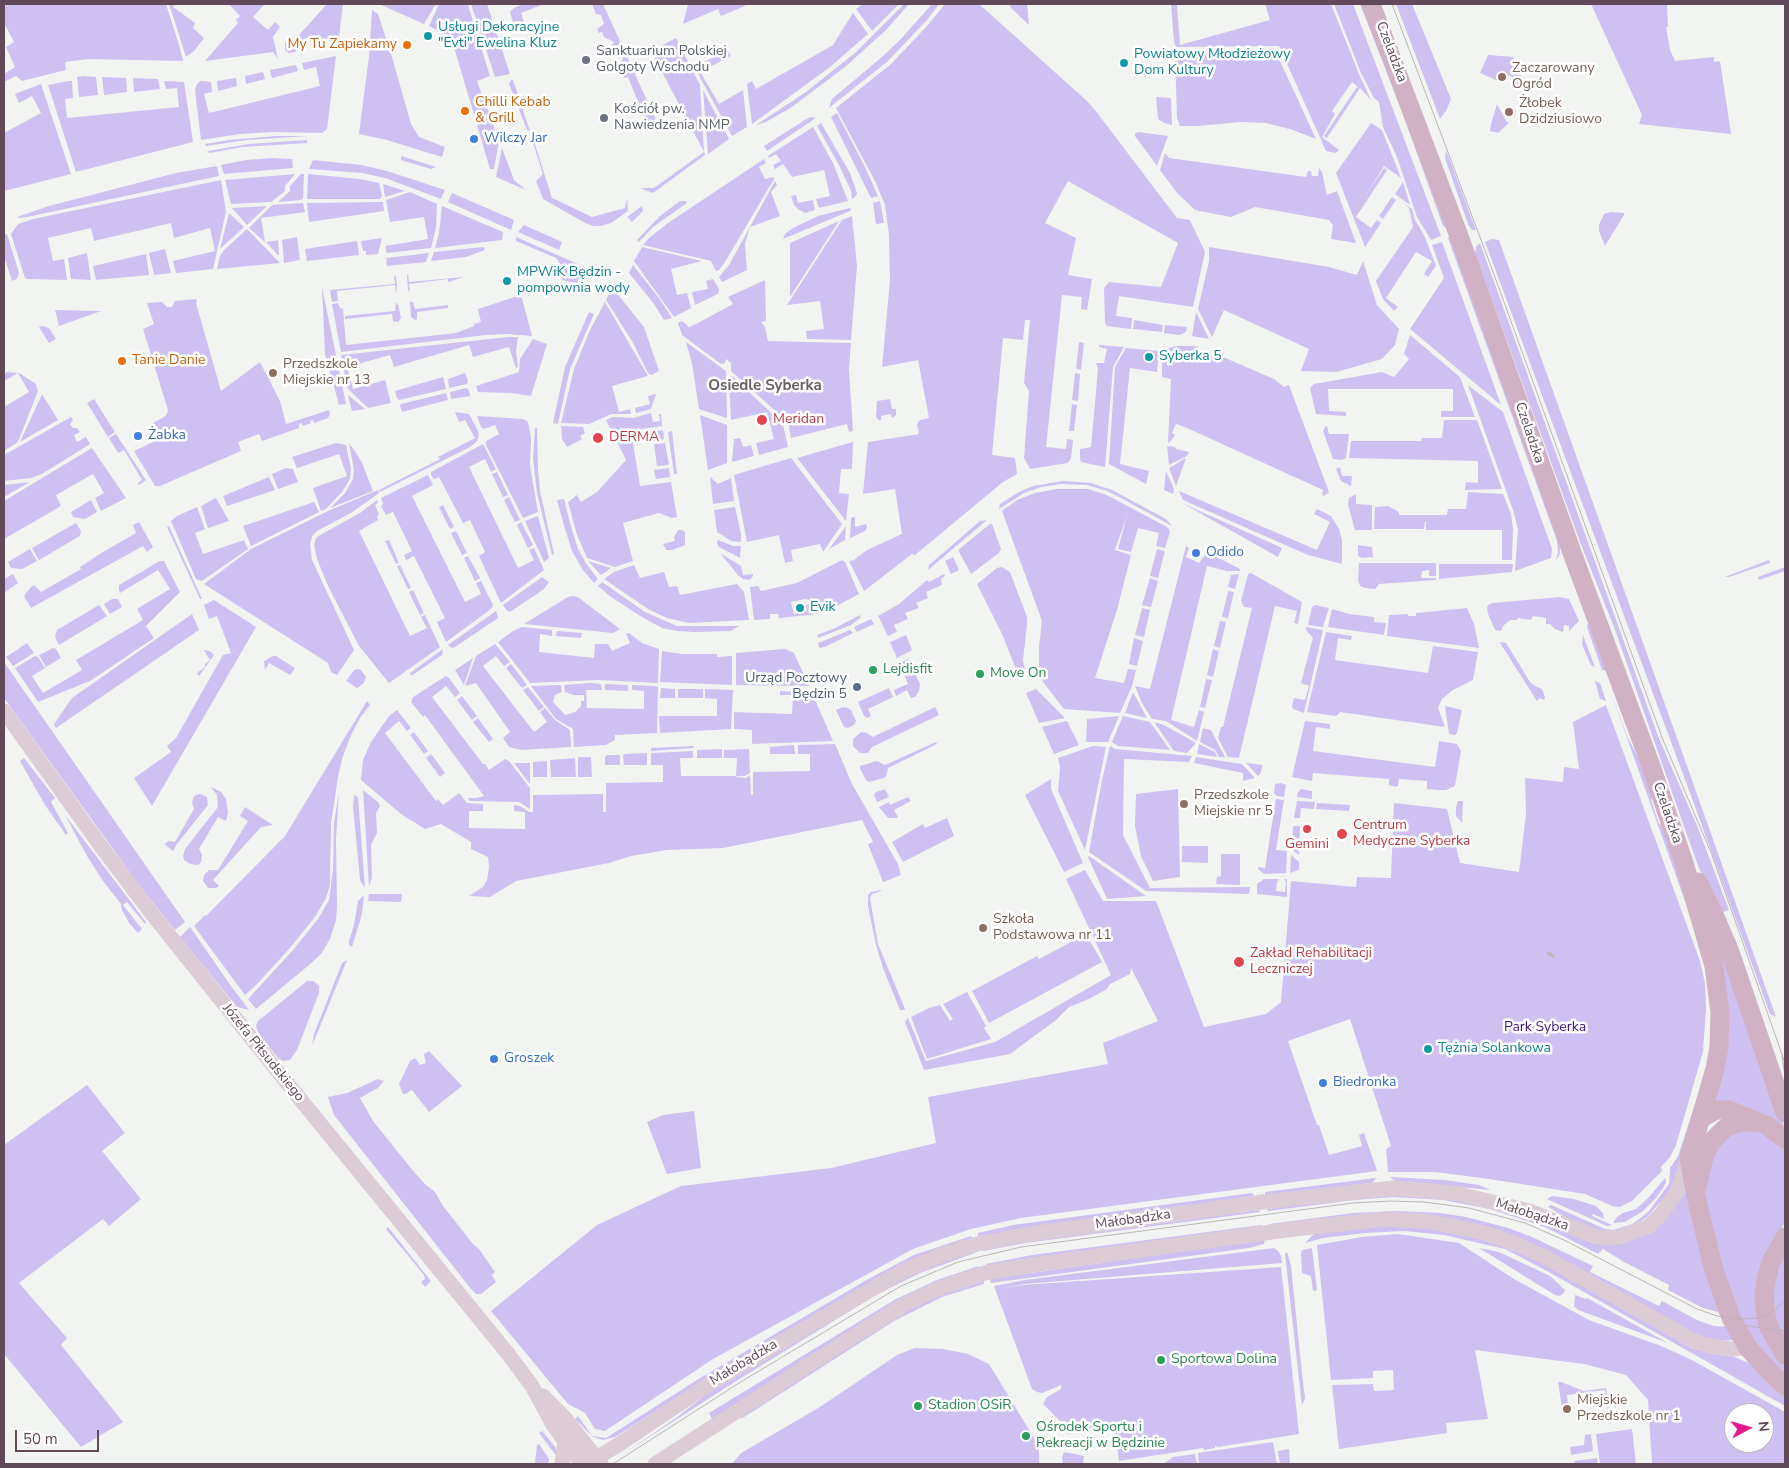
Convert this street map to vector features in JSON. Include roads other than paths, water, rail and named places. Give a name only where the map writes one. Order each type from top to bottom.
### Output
[{"type":"main road","name":"Czeladzka","points":[[1372,4],[1459,235],[1574,558],[1651,766],[1684,863],[1714,966],[1720,1012],[1719,1046],[1702,1118],[1689,1158]]},
{"type":"main road","name":"Czeladzka","points":[[1684,863],[1699,884],[1721,931],[1785,1113]]},
{"type":"main road","points":[[1702,1118],[1716,1110],[1729,1110],[1773,1129],[1785,1139]]},
{"type":"main road","points":[[1695,1192],[1705,1154],[1712,1141],[1724,1129],[1744,1122],[1755,1122]]},
{"type":"main road","points":[[1689,1158],[1713,1267],[1731,1318],[1748,1348],[1785,1386]]},
{"type":"main road","points":[[1785,1237],[1770,1264],[1764,1297],[1766,1316],[1770,1328],[1785,1355]]},
{"type":"street","name":"Józefa Piłsudskiego","points":[[4,711],[148,910],[500,1342],[532,1386],[550,1418],[595,1462]]},
{"type":"street","name":"Małobądzka","points":[[595,1462],[700,1390],[901,1272],[934,1258],[978,1244],[1023,1235],[1253,1204],[1393,1188],[1431,1190],[1469,1196],[1517,1208],[1597,1237],[1620,1237],[1649,1226],[1662,1213],[1678,1190],[1689,1158]]},
{"type":"street","points":[[654,1464],[860,1332],[909,1302],[943,1287],[985,1273],[1039,1264],[1294,1229],[1385,1219],[1456,1226],[1512,1242],[1545,1257],[1694,1342],[1731,1349],[1748,1348]]},
{"type":"street","name":"Józefa Piłsudskiego","points":[[571,1438],[582,1464]]},
{"type":"street","points":[[562,1464],[571,1438],[618,1445]]},
{"type":"tram line","points":[[1392,4],[1492,269],[1663,740],[1712,855],[1785,1063]]},
{"type":"tram line","points":[[1782,1056],[1785,1077]]},
{"type":"tram line","points":[[613,1464],[739,1383],[901,1286],[958,1262],[1021,1247],[1353,1203],[1424,1202],[1469,1208],[1525,1223],[1566,1241],[1697,1309],[1717,1316],[1740,1319],[1758,1318],[1773,1312],[1785,1300]]},
{"type":"tram line","points":[[1741,1325],[1785,1331]]},
{"type":"railway","points":[[1548,953],[1553,956]]},
{"type":"place","name":"Usługi Dekoracyjne \"Evti\" Ewelina Kluz","points":[[428,36]]},
{"type":"place","name":"My Tu Zapiekamy","points":[[407,45]]},
{"type":"place","name":"Sanktuarium Polskiej Golgoty Wschodu","points":[[586,60]]},
{"type":"place","name":"Powiatowy Młodzieżowy Dom Kultury","points":[[1124,63]]},
{"type":"place","name":"Zaczarowany Ogród","points":[[1502,77]]},
{"type":"place","name":"Chilli Kebab & Grill","points":[[465,111]]},
{"type":"place","name":"Żłobek Dzidziusiowo","points":[[1509,112]]},
{"type":"place","name":"Kościół pw. Nawiedzenia NMP","points":[[604,118]]},
{"type":"place","name":"Wilczy Jar","points":[[474,139]]},
{"type":"place","name":"MPWiK Będzin - pompownia wody","points":[[507,281]]},
{"type":"place","name":"Syberka 5","points":[[1149,357]]},
{"type":"place","name":"Tanie Danie","points":[[122,361]]},
{"type":"place","name":"Przedszkole Miejskie nr 13","points":[[273,373]]},
{"type":"place","name":"Meridan","points":[[762,420]]},
{"type":"place","name":"Żabka","points":[[138,436]]},
{"type":"place","name":"DERMA","points":[[598,438]]},
{"type":"place","name":"Odido","points":[[1196,553]]},
{"type":"place","name":"Evik","points":[[800,608]]},
{"type":"place","name":"Lejdisfit","points":[[873,670]]},
{"type":"place","name":"Move On","points":[[980,674]]},
{"type":"place","name":"Urząd Pocztowy Będzin 5","points":[[857,687]]},
{"type":"place","name":"Przedszkole Miejskie nr 5","points":[[1184,804]]},
{"type":"place","name":"Gemini","points":[[1307,829]]},
{"type":"place","name":"Centrum Medyczne Syberka","points":[[1342,834]]},
{"type":"place","name":"Szkoła Podstawowa nr 11","points":[[983,928]]},
{"type":"place","name":"Zakład Rehabilitacji Leczniczej","points":[[1239,962]]},
{"type":"place","name":"Tężnia Solankowa","points":[[1428,1049]]},
{"type":"place","name":"Groszek","points":[[494,1059]]},
{"type":"place","name":"Biedronka","points":[[1323,1083]]},
{"type":"place","name":"Sportowa Dolina","points":[[1161,1360]]},
{"type":"place","name":"Stadion OSiR","points":[[918,1406]]},
{"type":"place","name":"Miejskie Przedszkole nr 1","points":[[1567,1409]]},
{"type":"place","name":"Ośrodek Sportu i Rekreacji w Będzinie","points":[[1026,1436]]},
{"type":"district","name":"Osiedle Syberka","points":[[765,386]]},
{"type":"park label","name":"Park Syberka","points":[[1545,1028]]}]
